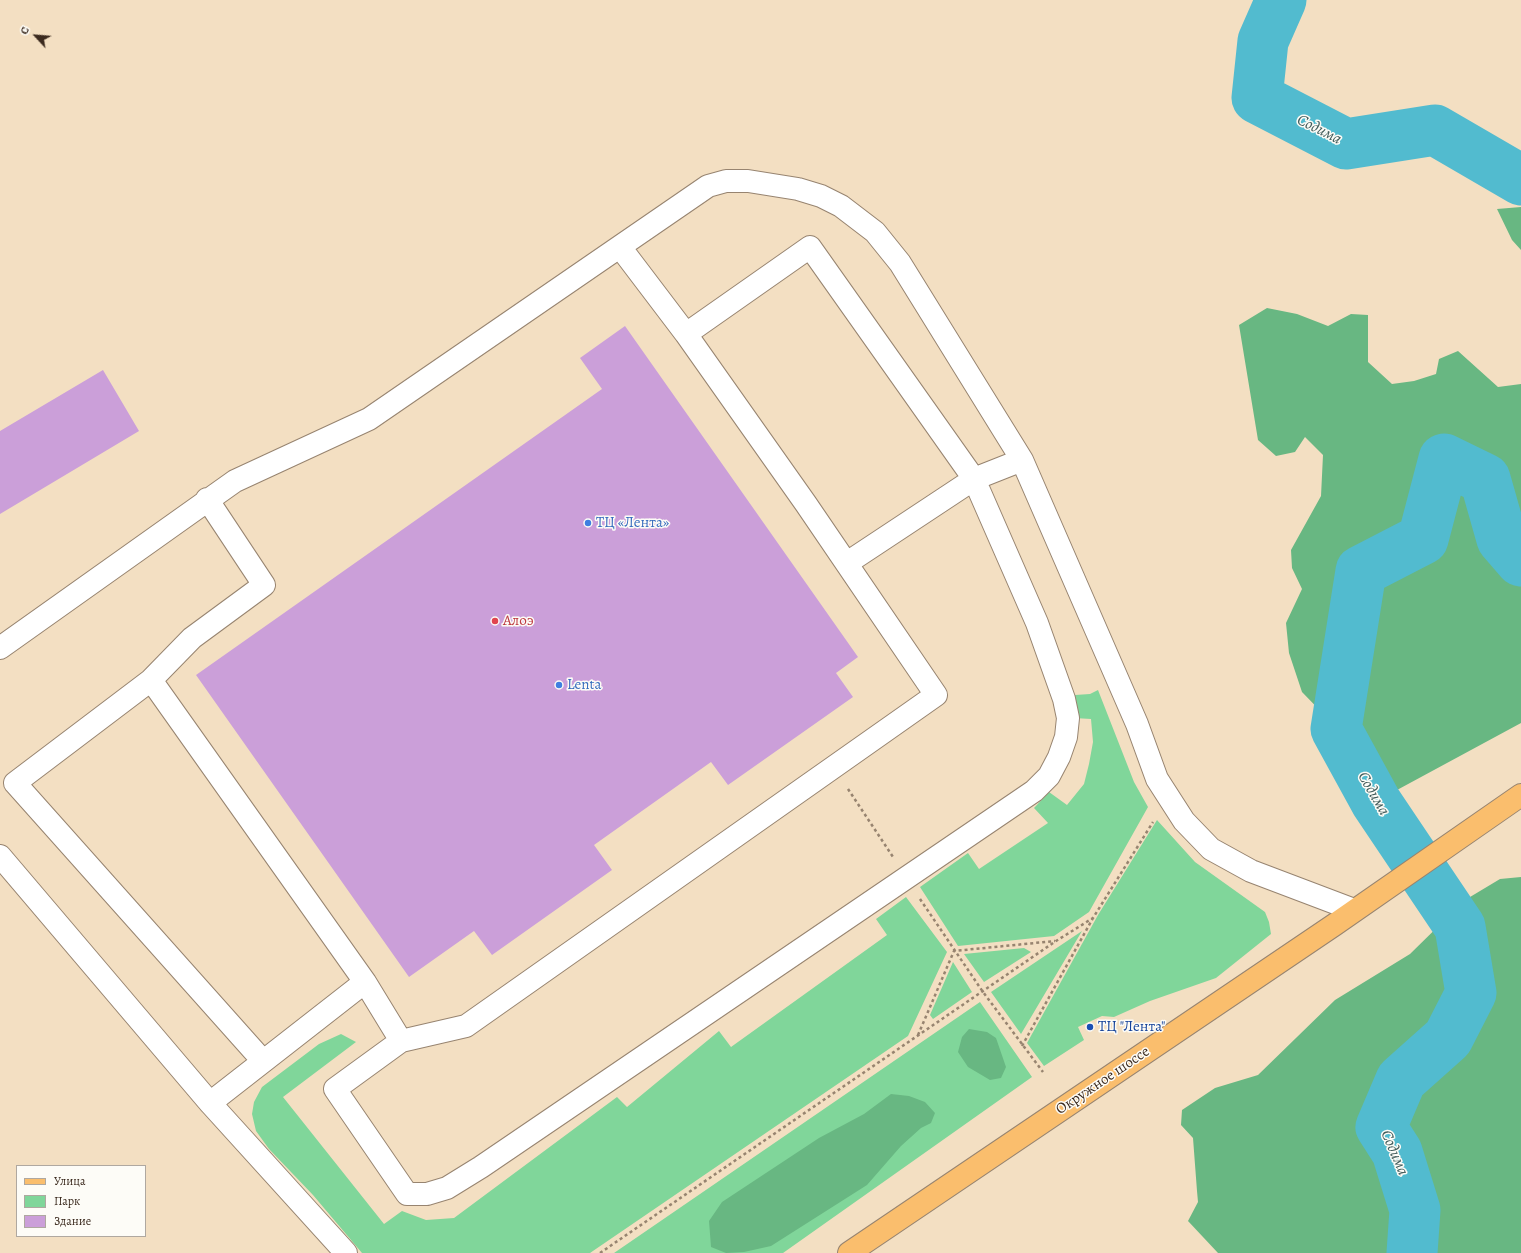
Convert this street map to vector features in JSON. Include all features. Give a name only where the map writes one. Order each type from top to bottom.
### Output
[{"type":"main road","name":"Окружное шоссе","points":[[849,1253],[1521,795]]},
{"type":"lane","points":[[0,648],[207,499],[235,481],[369,419],[708,186],[726,181],[748,181],[798,189],[821,196],[841,206],[875,232],[900,263],[1022,460],[1137,724],[1157,779],[1184,820],[1211,849],[1251,871],[1354,910]]},
{"type":"lane","points":[[620,247],[686,334],[847,564],[936,695],[466,1026],[401,1041],[335,1089],[407,1194],[427,1194],[448,1188],[481,1167],[1034,791],[1049,776],[1059,757],[1066,737],[1068,718],[1064,699],[1037,623],[974,479],[810,247],[686,334]]},
{"type":"lane","points":[[847,564],[974,479],[1022,460]]},
{"type":"lane","points":[[207,499],[264,585],[192,638],[151,680],[14,783],[262,1061]]},
{"type":"lane","points":[[151,680],[365,982],[401,1041]]},
{"type":"lane","points":[[0,856],[210,1103],[346,1253]]},
{"type":"lane","points":[[210,1103],[365,982]]},
{"type":"path","points":[[834,768],[954,951],[1022,1046],[1043,1072]]},
{"type":"path","points":[[1022,1046],[1093,918],[1169,797]]},
{"type":"path","points":[[600,1253],[1056,941],[1093,918]]},
{"type":"path","points":[[954,951],[1056,941]]},
{"type":"path","points":[[918,1036],[954,951]]},
{"type":"green space","points":[[1521,207],[1521,250],[1512,240],[1497,209]]},
{"type":"green space","points":[[1267,308],[1297,314],[1328,326],[1351,314],[1368,315],[1368,362],[1392,384],[1414,381],[1436,374],[1439,359],[1458,351],[1498,387],[1521,384],[1521,723],[1397,790],[1302,692],[1289,653],[1286,623],[1302,589],[1292,568],[1291,550],[1321,496],[1323,455],[1305,437],[1295,452],[1276,456],[1258,440],[1239,325]]},
{"type":"green space","points":[[1098,690],[1134,782],[1148,807],[1089,912],[1054,936],[958,946],[920,887],[968,853],[979,869],[1048,823],[1034,808],[1049,792],[1067,805],[1084,784],[1093,742],[1091,719],[1074,718],[1075,695],[1090,694]]},
{"type":"green space","points":[[1157,820],[1195,862],[1265,912],[1269,922],[1271,934],[1216,978],[1150,1001],[1114,1017],[1102,1016],[1078,1027],[1084,1040],[1044,1066],[1027,1043],[1098,915]]},
{"type":"green space","points":[[1521,877],[1521,1253],[1218,1253],[1188,1221],[1198,1202],[1193,1138],[1181,1125],[1182,1110],[1215,1088],[1258,1075],[1335,1000],[1410,954],[1465,900],[1500,879]]},
{"type":"green space","points":[[906,897],[947,952],[908,1036],[590,1253],[362,1253],[313,1195],[269,1149],[256,1131],[252,1114],[254,1102],[262,1087],[319,1044],[341,1034],[356,1042],[283,1097],[384,1224],[402,1211],[426,1220],[454,1218],[617,1097],[627,1107],[719,1031],[731,1047],[887,935],[876,919]]},
{"type":"green space","points":[[1082,931],[1021,1034],[991,992]]},
{"type":"green space","points":[[1024,948],[1031,952],[984,982],[964,954]]},
{"type":"green space","points":[[953,962],[972,992],[933,1019],[930,1015]]},
{"type":"green space","points":[[980,1002],[1032,1077],[783,1253],[614,1253]]},
{"type":"green space","points":[[969,1029],[987,1032],[996,1038],[1006,1067],[1001,1078],[990,1080],[968,1067],[958,1052],[962,1037]]},
{"type":"green space","points":[[891,1094],[909,1096],[925,1102],[935,1113],[931,1123],[921,1128],[901,1146],[867,1185],[771,1246],[744,1252],[726,1253],[711,1247],[709,1221],[722,1202],[819,1138],[864,1114]]},
{"type":"building","name":"ТЦ «Лента»","points":[[625,326],[858,657],[836,673],[853,697],[728,785],[711,762],[594,845],[612,870],[492,955],[474,931],[409,977],[196,675],[602,389],[580,358]]},
{"type":"building","points":[[103,370],[139,431],[0,514],[0,431]]},
{"type":"waterway","name":"Содима","points":[[1281,0],[1263,41],[1257,98],[1346,144],[1435,130],[1521,180]]},
{"type":"waterway","name":"Содима","points":[[1412,1253],[1415,1210],[1397,1152],[1381,1127],[1401,1080],[1448,1038],[1471,993],[1460,927],[1376,802],[1336,729],[1361,571],[1423,539],[1444,459],[1485,479],[1502,539],[1521,561]]},
{"type":"place","name":"ТЦ «Лента»","points":[[588,523]]},
{"type":"place","name":"Алоэ","points":[[495,621]]},
{"type":"place","name":"Lenta","points":[[559,685]]},
{"type":"place","name":"ТЦ \"Лента\"","points":[[1090,1027]]}]
